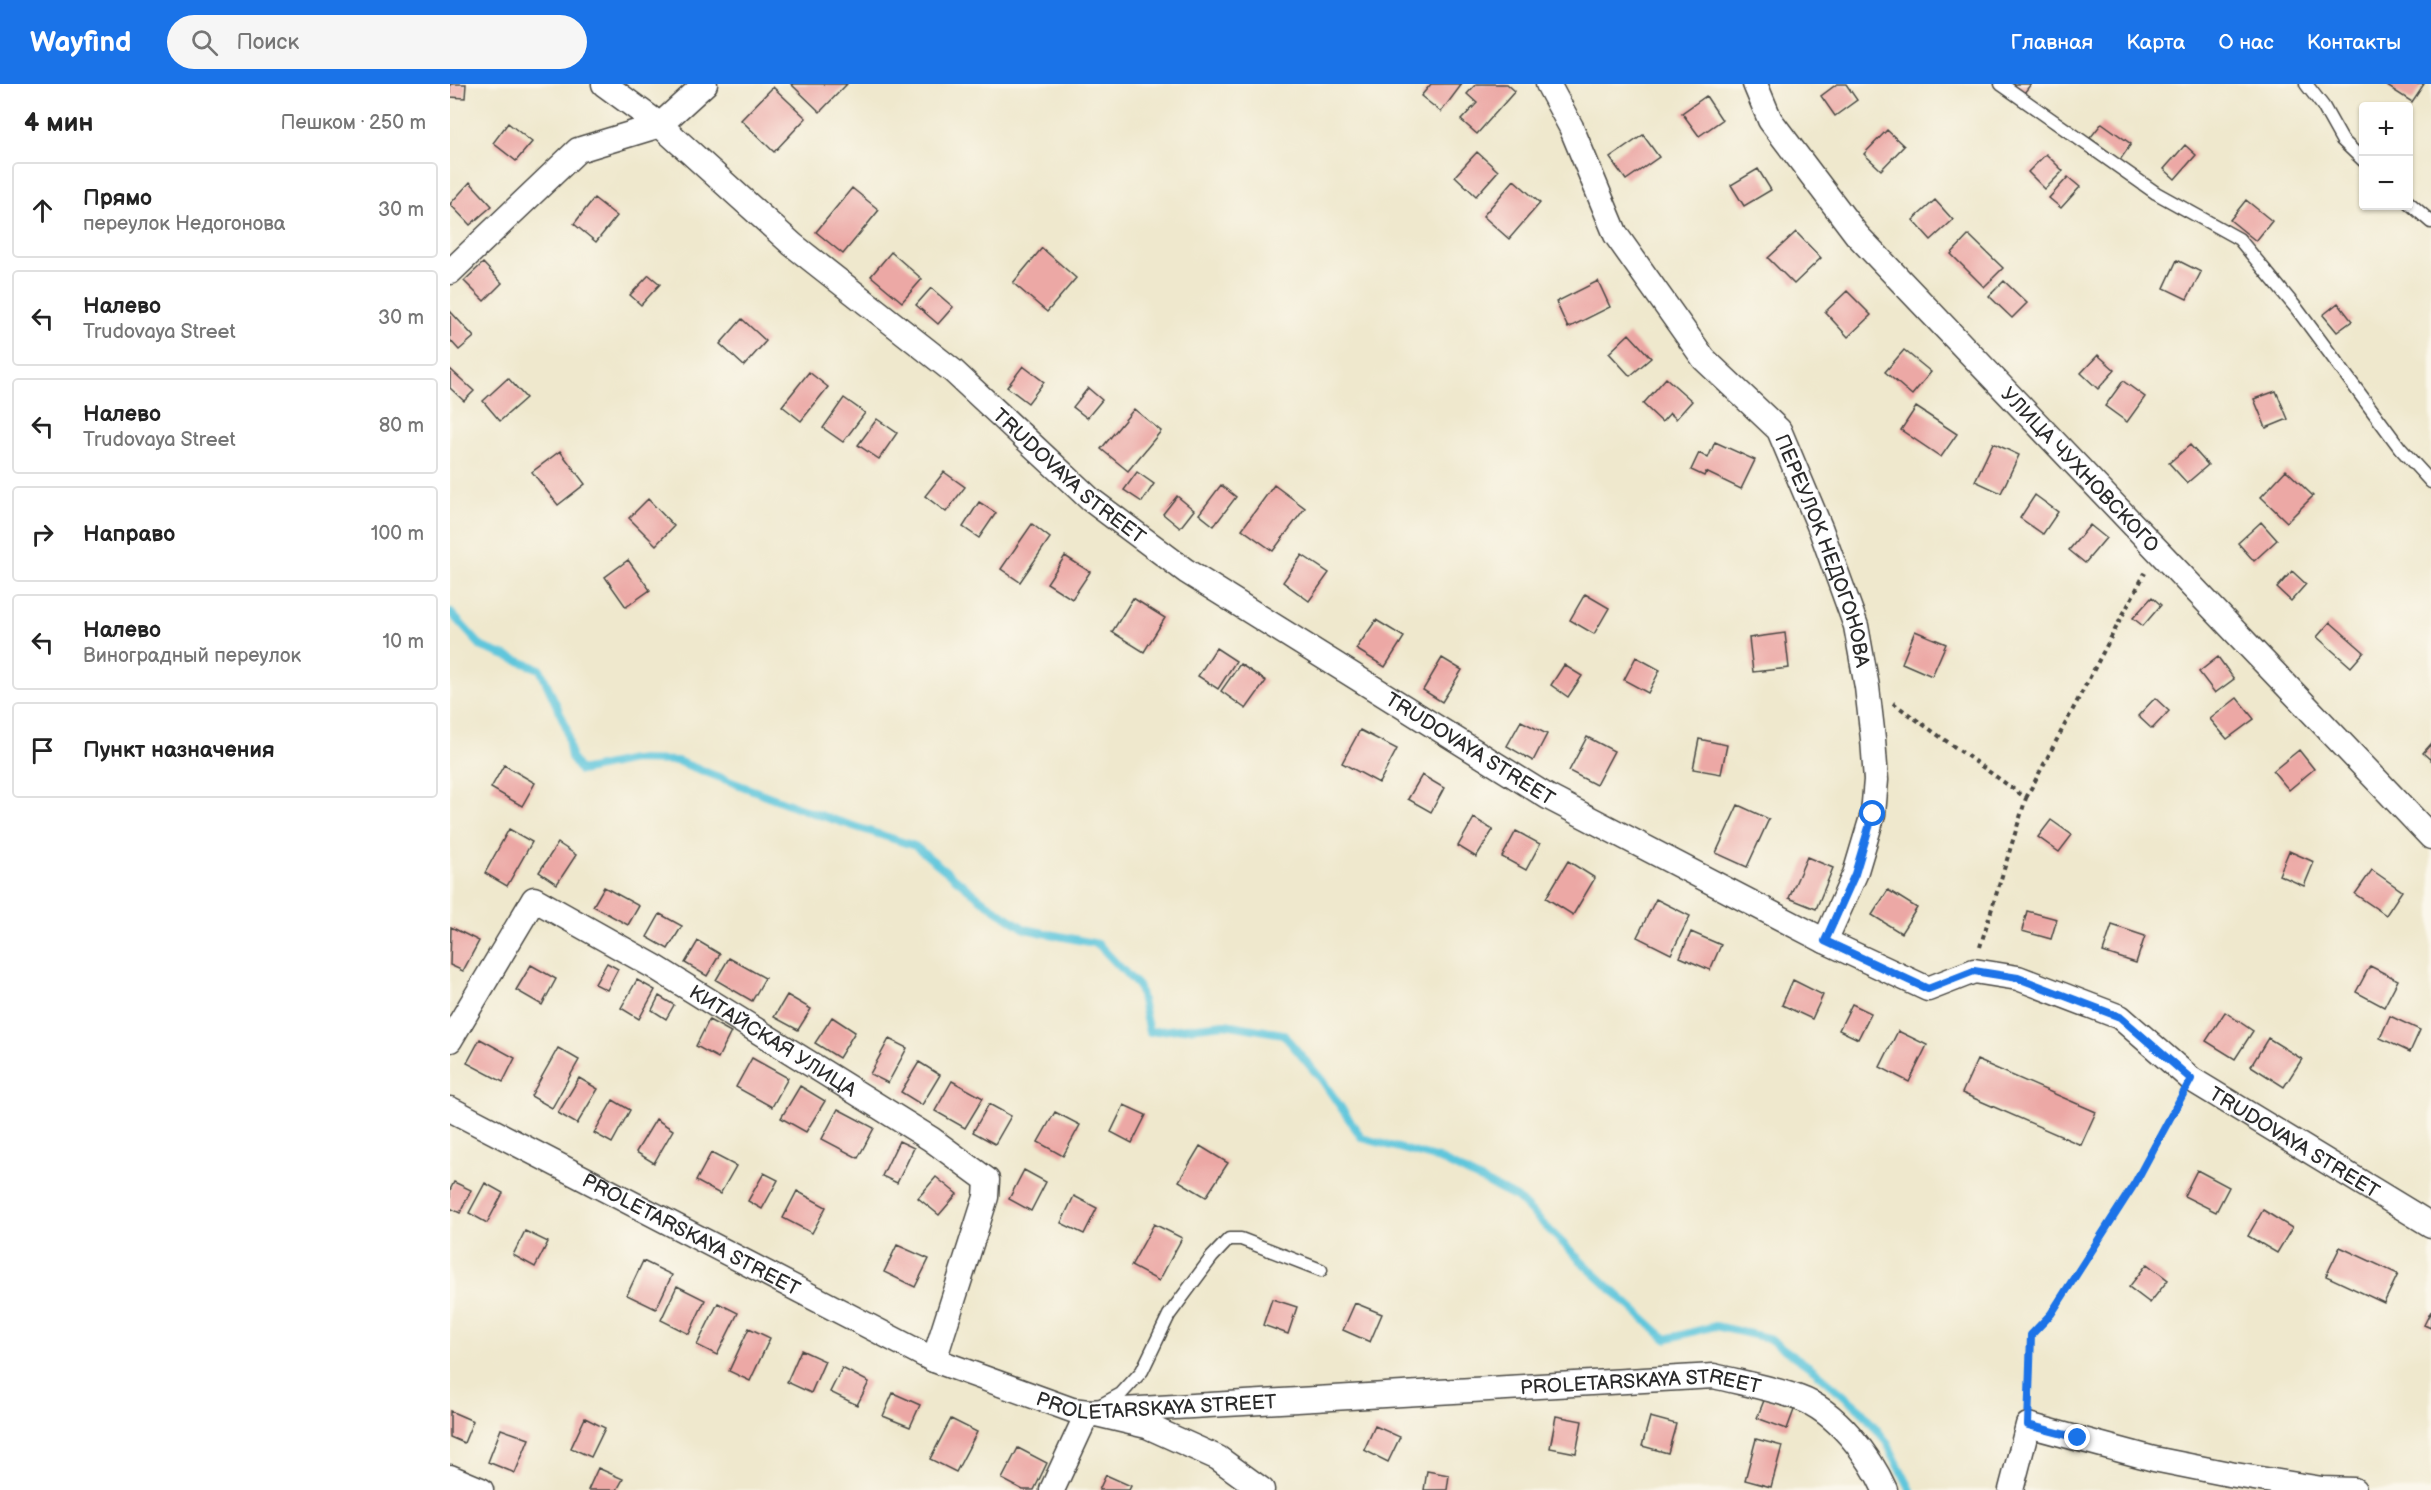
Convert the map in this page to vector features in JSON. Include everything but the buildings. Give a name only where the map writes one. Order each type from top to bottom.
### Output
[{"type":"street","name":"TRUDOVAYA STREET","points":[[604,84],[660,125],[794,245],[953,371],[1091,500],[1186,571],[1548,797],[1825,941],[1928,989],[1974,971],[2018,978],[2120,1017],[2191,1079],[2431,1225]]},
{"type":"street","points":[[450,272],[578,150],[660,125],[705,84]]},
{"type":"street","name":"ПЕРЕУЛОК НЕДОГОНОВА","points":[[1548,84],[1571,127],[1616,235],[1704,359],[1779,430],[1821,530],[1856,626],[1867,687],[1876,780],[1873,814],[1855,874],[1825,941]]},
{"type":"street","name":"УЛИЦА ЧУХНОВСКОГО","points":[[1755,84],[1770,120],[1857,236],[2431,837]]},
{"type":"street","name":"КИТАЙСКАЯ УЛИЦА","points":[[450,1040],[534,899],[655,967],[931,1139],[987,1180],[986,1197],[934,1360]]},
{"type":"street","name":"PROLETARSKAYA STREET","points":[[450,1109],[934,1360],[1072,1410],[1088,1412],[1714,1376],[1801,1398],[1833,1420],[1855,1442],[1873,1464],[1885,1490]]},
{"type":"street","points":[[1052,1490],[1088,1412],[1147,1426],[1208,1453],[1262,1490]]},
{"type":"street","points":[[2012,1490],[2028,1425],[2154,1459],[2229,1474],[2322,1489],[2354,1490]]},
{"type":"street","points":[[450,1477],[481,1490]]},
{"type":"lane","points":[[2001,84],[2156,193],[2239,239],[2297,309],[2400,448],[2431,482]]},
{"type":"lane","points":[[2306,84],[2323,106],[2342,140],[2359,156]]},
{"type":"lane","points":[[2413,206],[2431,222]]},
{"type":"lane","points":[[1088,1412],[1121,1394],[1142,1371],[1169,1316],[1212,1257],[1229,1239],[1241,1239],[1321,1270]]},
{"type":"path","points":[[1974,971],[2026,798],[2158,551]]},
{"type":"path","points":[[1867,687],[1922,721],[2026,798]]},
{"type":"path","points":[[2028,1425],[2031,1335],[2051,1314],[2135,1183],[2191,1079]]},
{"type":"waterway","points":[[450,612],[482,647],[540,669],[566,726],[571,757],[580,771],[633,760],[677,761],[807,811],[915,846],[986,903],[1025,929],[1098,944],[1139,987],[1149,1032],[1225,1024],[1283,1034],[1322,1080],[1362,1138],[1439,1159],[1517,1198],[1587,1267],[1666,1339],[1715,1326],[1768,1338],[1814,1370],[1861,1410],[1886,1441],[1911,1490]]},
{"type":"route","points":[[1873,814],[1855,874],[1825,941],[1928,989],[1974,971],[2018,978],[2120,1017],[2191,1079],[2135,1183],[2051,1314],[2031,1335],[2028,1425],[2078,1438]]}]
